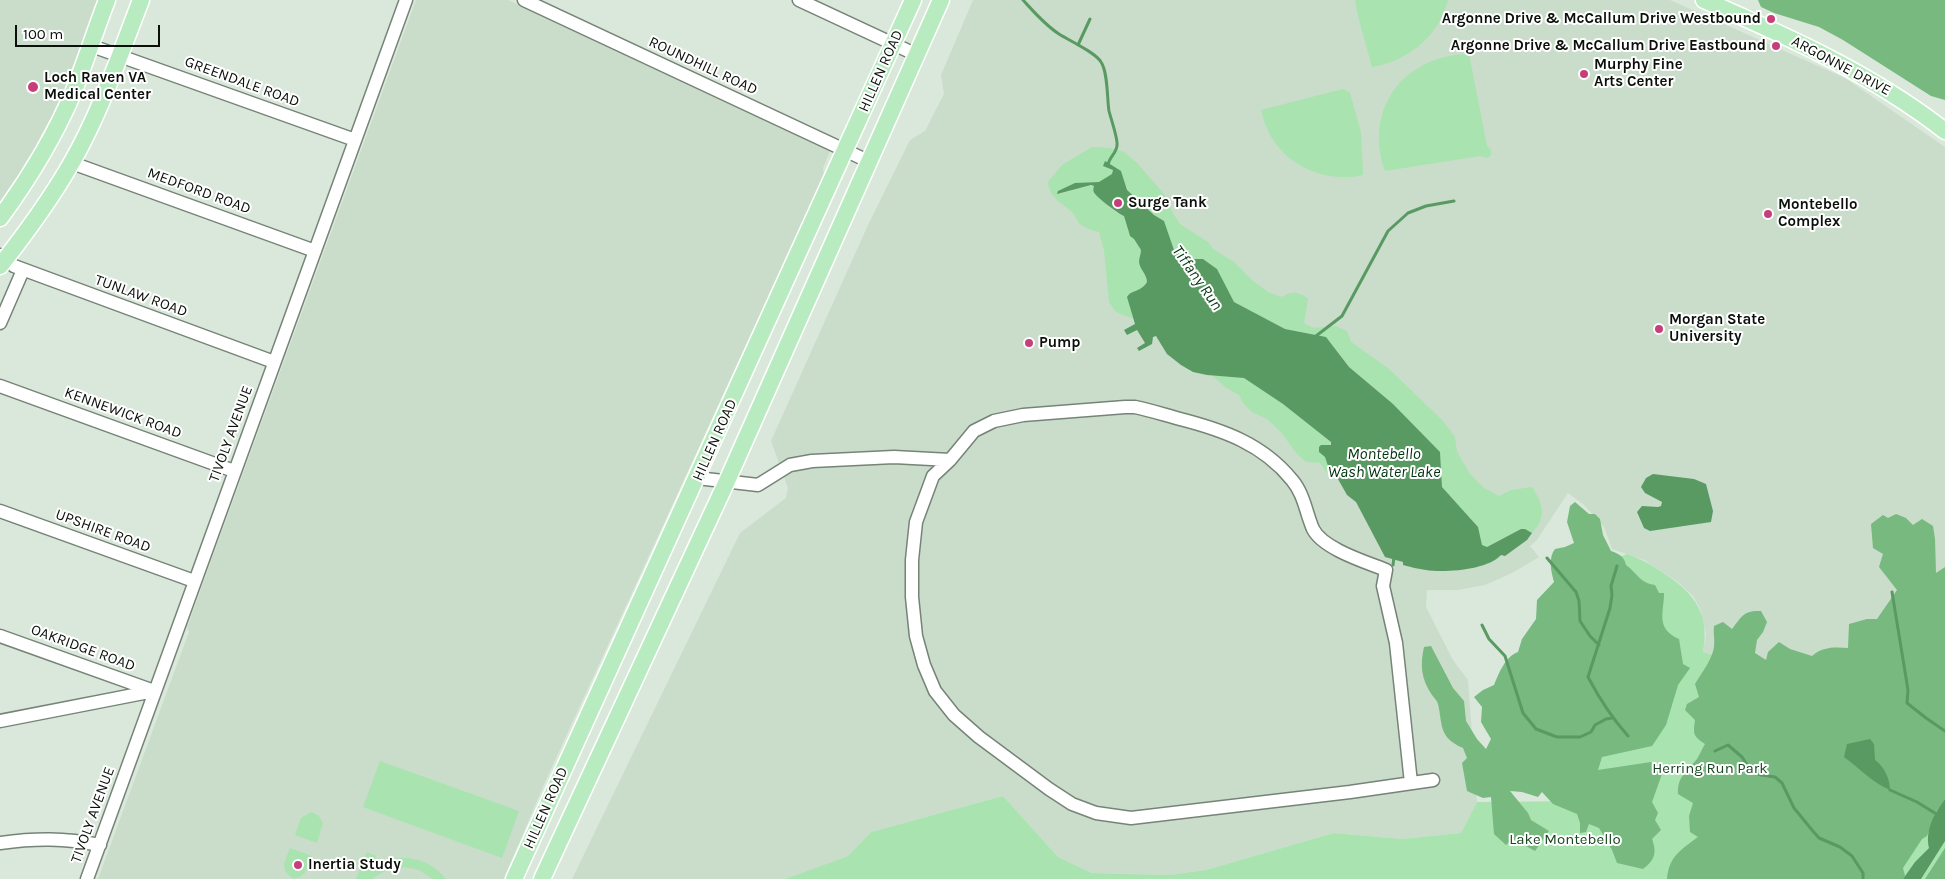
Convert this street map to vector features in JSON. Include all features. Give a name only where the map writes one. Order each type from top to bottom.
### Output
[{"type":"main road","points":[[0,218],[29,175],[57,127],[72,93],[107,0]]},
{"type":"main road","points":[[2,260],[34,221],[72,163],[101,103],[141,0]]},
{"type":"main road","name":"HILLEN ROAD","points":[[514,879],[913,0]]},
{"type":"main road","name":"HILLEN ROAD","points":[[542,879],[727,481],[941,0]]},
{"type":"main road","name":"ARGONNE DRIVE","points":[[1704,0],[1733,6],[1868,78],[1907,103],[1945,131]]},
{"type":"street","name":"TIVOLY AVENUE","points":[[87,879],[406,0]]},
{"type":"street","name":"ROUNDHILL ROAD","points":[[524,0],[868,161]]},
{"type":"street","points":[[799,0],[917,55]]},
{"type":"street","name":"GREENDALE ROAD","points":[[90,45],[355,140]]},
{"type":"street","name":"MEDFORD ROAD","points":[[72,163],[314,251]]},
{"type":"street","name":"TUNLAW ROAD","points":[[2,260],[24,270],[274,362]]},
{"type":"street","points":[[0,323],[24,270]]},
{"type":"street","name":"KENNEWICK ROAD","points":[[0,386],[234,471]]},
{"type":"street","points":[[1411,783],[1396,643],[1383,586],[1386,570],[1336,549],[1322,540],[1313,528],[1296,485],[1284,471],[1257,448],[1215,428],[1142,408],[1124,406],[1023,416],[994,421],[974,430],[950,460],[933,476],[916,522],[912,560],[912,597],[919,649],[935,691],[954,715],[979,737],[1072,804],[1111,816],[1131,818],[1411,783],[1432,780]]},
{"type":"street","points":[[697,478],[758,485],[790,465],[812,461],[894,457],[950,460]]},
{"type":"street","name":"UPSHIRE ROAD","points":[[0,511],[194,581]]},
{"type":"street","name":"OAKRIDGE ROAD","points":[[0,636],[154,691]]},
{"type":"street","points":[[0,721],[154,691]]},
{"type":"street","points":[[0,843],[50,838],[100,845]]},
{"type":"shaded area","name":"Loch Raven VA Medical Center","points":[[0,0],[98,0],[58,105],[23,170],[0,203]]},
{"type":"shaded area","points":[[416,0],[508,0],[830,151],[823,168],[824,175],[545,782],[504,879],[98,879],[189,632],[187,628],[211,561]]},
{"type":"shaded area","points":[[973,0],[1670,0],[1845,78],[1945,147],[1945,567],[1907,592],[1866,647],[1756,667],[1703,652],[1706,634],[1700,608],[1693,596],[1678,582],[1644,560],[1612,549],[1604,527],[1584,505],[1568,493],[1537,540],[1530,546],[1539,557],[1512,573],[1485,585],[1458,590],[1427,590],[1426,607],[1453,660],[1468,680],[1477,802],[1461,833],[1402,839],[1334,833],[1206,870],[1169,875],[1092,873],[1058,857],[1003,796],[871,832],[848,856],[785,879],[572,879],[740,533],[786,498],[788,488],[771,441],[868,225],[910,140],[925,131],[944,94],[941,75]]},
{"type":"green space","points":[[1355,0],[1448,0],[1444,13],[1437,25],[1420,45],[1398,59],[1372,67]]},
{"type":"green space","points":[[1758,0],[1945,0],[1945,100],[1931,96],[1843,40],[1819,27],[1774,13],[1761,7]]},
{"type":"green space","points":[[1469,54],[1487,146],[1491,150],[1491,155],[1487,158],[1480,156],[1385,171],[1380,148],[1380,127],[1385,107],[1394,90],[1408,75],[1425,64],[1446,57]]},
{"type":"green space","points":[[1343,89],[1350,93],[1361,132],[1363,175],[1335,177],[1320,174],[1294,162],[1274,141],[1265,124],[1261,110]]},
{"type":"green space","points":[[1092,147],[1111,148],[1124,152],[1137,163],[1164,194],[1180,224],[1234,262],[1253,281],[1268,292],[1281,297],[1292,293],[1302,294],[1308,299],[1304,323],[1313,328],[1336,326],[1347,331],[1351,342],[1389,369],[1443,421],[1455,437],[1457,452],[1470,474],[1484,488],[1499,496],[1511,490],[1532,487],[1539,499],[1542,510],[1540,521],[1532,533],[1521,529],[1487,547],[1482,545],[1478,527],[1442,487],[1440,452],[1393,404],[1349,367],[1326,337],[1285,329],[1234,302],[1217,269],[1203,259],[1186,259],[1174,250],[1164,221],[1154,215],[1127,190],[1121,171],[1116,168],[1112,174],[1099,182],[1088,182],[1060,194],[1087,186],[1094,186],[1094,194],[1113,210],[1124,216],[1128,231],[1141,250],[1140,265],[1147,282],[1139,291],[1130,293],[1134,319],[1116,312],[1109,302],[1104,250],[1099,232],[1080,224],[1074,214],[1054,196],[1048,182],[1062,165]]},
{"type":"green space","points":[[1212,375],[1244,378],[1283,404],[1331,442],[1326,460],[1334,472],[1327,473],[1320,463],[1306,462],[1297,454],[1281,432],[1267,419],[1252,412],[1243,403],[1239,395],[1225,387]]},
{"type":"green space","points":[[1575,502],[1589,514],[1595,514],[1600,519],[1603,535],[1611,551],[1621,556],[1626,565],[1642,580],[1655,585],[1659,593],[1664,593],[1662,619],[1664,625],[1671,635],[1679,639],[1683,664],[1690,668],[1678,685],[1666,725],[1652,746],[1602,757],[1598,770],[1651,762],[1655,768],[1660,769],[1662,774],[1652,802],[1658,813],[1655,820],[1661,830],[1652,839],[1654,856],[1643,869],[1617,863],[1599,828],[1589,824],[1586,832],[1580,833],[1580,823],[1577,814],[1553,804],[1542,792],[1538,797],[1522,792],[1510,791],[1528,813],[1531,820],[1549,831],[1535,851],[1513,839],[1506,845],[1494,834],[1491,797],[1483,798],[1467,791],[1462,763],[1467,758],[1463,748],[1445,735],[1438,703],[1428,689],[1422,672],[1424,647],[1431,646],[1453,688],[1464,701],[1466,721],[1477,739],[1486,749],[1491,739],[1481,722],[1482,707],[1474,697],[1494,685],[1503,666],[1513,654],[1518,652],[1522,639],[1536,619],[1537,600],[1554,582],[1551,556],[1555,549],[1574,543],[1567,522],[1570,506]]},
{"type":"green space","points":[[1896,514],[1906,518],[1913,525],[1922,519],[1933,526],[1936,573],[1945,567],[1945,799],[1936,812],[1927,836],[1922,839],[1903,868],[1905,876],[1903,879],[1667,879],[1673,859],[1698,837],[1690,832],[1689,816],[1693,803],[1678,794],[1678,788],[1681,779],[1697,759],[1705,744],[1696,737],[1694,732],[1695,720],[1685,710],[1687,704],[1699,697],[1695,684],[1713,652],[1714,626],[1723,622],[1732,629],[1747,613],[1761,611],[1767,622],[1757,640],[1755,653],[1766,660],[1768,652],[1779,642],[1790,649],[1812,656],[1828,648],[1848,648],[1849,624],[1867,619],[1877,619],[1897,590],[1879,567],[1883,554],[1873,548],[1871,524],[1883,515],[1888,518]]},
{"type":"green space","name":"Herring Run Park","points":[[1627,554],[1642,560],[1660,571],[1685,589],[1692,597],[1702,616],[1705,639],[1703,652],[1756,667],[1856,653],[1907,592],[1945,567],[1945,879],[785,879],[848,856],[871,832],[1003,796],[1058,857],[1092,873],[1169,875],[1206,870],[1334,833],[1402,839],[1461,833],[1477,802],[1580,801],[1552,587]]},
{"type":"green space","points":[[380,761],[519,811],[502,858],[363,807]]},
{"type":"green space","points":[[311,812],[318,815],[323,823],[317,843],[295,835],[301,818]]},
{"type":"green space","points":[[290,848],[312,856],[306,872],[297,878],[292,878],[285,871],[284,864]]},
{"type":"green space","points":[[1945,848],[1945,879],[1925,879]]},
{"type":"green space","points":[[367,852],[376,856],[373,865],[392,859],[412,859],[431,865],[446,879],[433,879],[419,870],[405,867],[385,871],[372,879],[356,879]]},
{"type":"water","name":"Montebello Wash Water Lake","points":[[1105,161],[1121,171],[1127,190],[1154,215],[1164,221],[1174,250],[1186,259],[1203,259],[1217,269],[1234,302],[1285,329],[1326,337],[1349,367],[1393,404],[1440,452],[1442,487],[1478,527],[1482,545],[1487,547],[1521,529],[1532,533],[1527,540],[1505,556],[1501,555],[1486,564],[1465,569],[1423,570],[1403,565],[1403,562],[1385,557],[1356,502],[1347,495],[1334,472],[1328,466],[1325,457],[1319,452],[1321,445],[1331,445],[1331,442],[1283,404],[1244,378],[1207,375],[1193,372],[1181,365],[1167,354],[1156,336],[1153,337],[1152,344],[1139,351],[1137,348],[1145,343],[1137,330],[1127,335],[1124,330],[1135,324],[1127,297],[1144,285],[1147,279],[1139,262],[1141,250],[1130,236],[1124,216],[1097,196],[1094,186],[1091,185],[1057,194],[1058,191],[1075,183],[1099,182],[1112,174],[1113,170],[1103,166]]},
{"type":"water","points":[[1653,474],[1694,479],[1706,484],[1713,511],[1711,522],[1650,531],[1644,528],[1637,512],[1642,506],[1658,507],[1661,506],[1662,502],[1645,493],[1641,487],[1646,478]]},
{"type":"water","points":[[1870,739],[1874,744],[1875,760],[1886,773],[1890,790],[1872,779],[1844,757],[1847,744]]},
{"type":"water","points":[[1945,799],[1945,841],[1921,879],[1903,879],[1915,862],[1929,848],[1928,835],[1931,822]]},
{"type":"waterway","name":"Tiffany Run","points":[[1023,0],[1049,27],[1088,51],[1101,62],[1105,72],[1109,111],[1117,142],[1117,148],[1108,165]]},
{"type":"waterway","points":[[1078,45],[1090,19]]},
{"type":"waterway","points":[[1316,336],[1342,316],[1388,231],[1408,213],[1426,206],[1454,201]]},
{"type":"waterway","name":"Tiffany Run","points":[[1393,565],[1394,557]]},
{"type":"waterway","name":"Tiffany Run","points":[[1547,558],[1576,592],[1579,601],[1580,621],[1599,645]]},
{"type":"waterway","name":"Tiffany Run","points":[[1617,566],[1611,586],[1610,608],[1588,677],[1606,708],[1628,736]]},
{"type":"waterway","points":[[1892,592],[1908,690],[1907,703],[1945,731]]},
{"type":"waterway","name":"Tiffany Run","points":[[1482,625],[1489,639],[1505,656],[1523,713],[1536,729],[1557,737],[1580,737],[1591,732],[1595,725],[1612,718]]},
{"type":"waterway","name":"Tiffany Run","points":[[1715,751],[1728,745],[1742,757],[1751,771],[1775,777],[1782,783],[1794,808],[1812,830],[1819,838],[1840,847],[1852,856],[1863,873],[1863,879]]},
{"type":"waterway","points":[[1890,790],[1917,802],[1938,815]]},
{"type":"place","name":"Argonne Drive & McCallum Drive Westbound","points":[[1771,19]]},
{"type":"place","name":"Argonne Drive & McCallum Drive Eastbound","points":[[1776,46]]},
{"type":"place","name":"Murphy Fine Arts Center","points":[[1584,74]]},
{"type":"place","name":"Loch Raven VA Medical Center","points":[[33,87]]},
{"type":"place","name":"Surge Tank","points":[[1118,203]]},
{"type":"place","name":"Montebello Complex","points":[[1768,214]]},
{"type":"place","name":"Morgan State University","points":[[1659,329]]},
{"type":"place","name":"Pump","points":[[1029,343]]},
{"type":"place","name":"Inertia Study","points":[[298,865]]},
{"type":"park label","name":"Lake Montebello","points":[[1565,840]]}]
